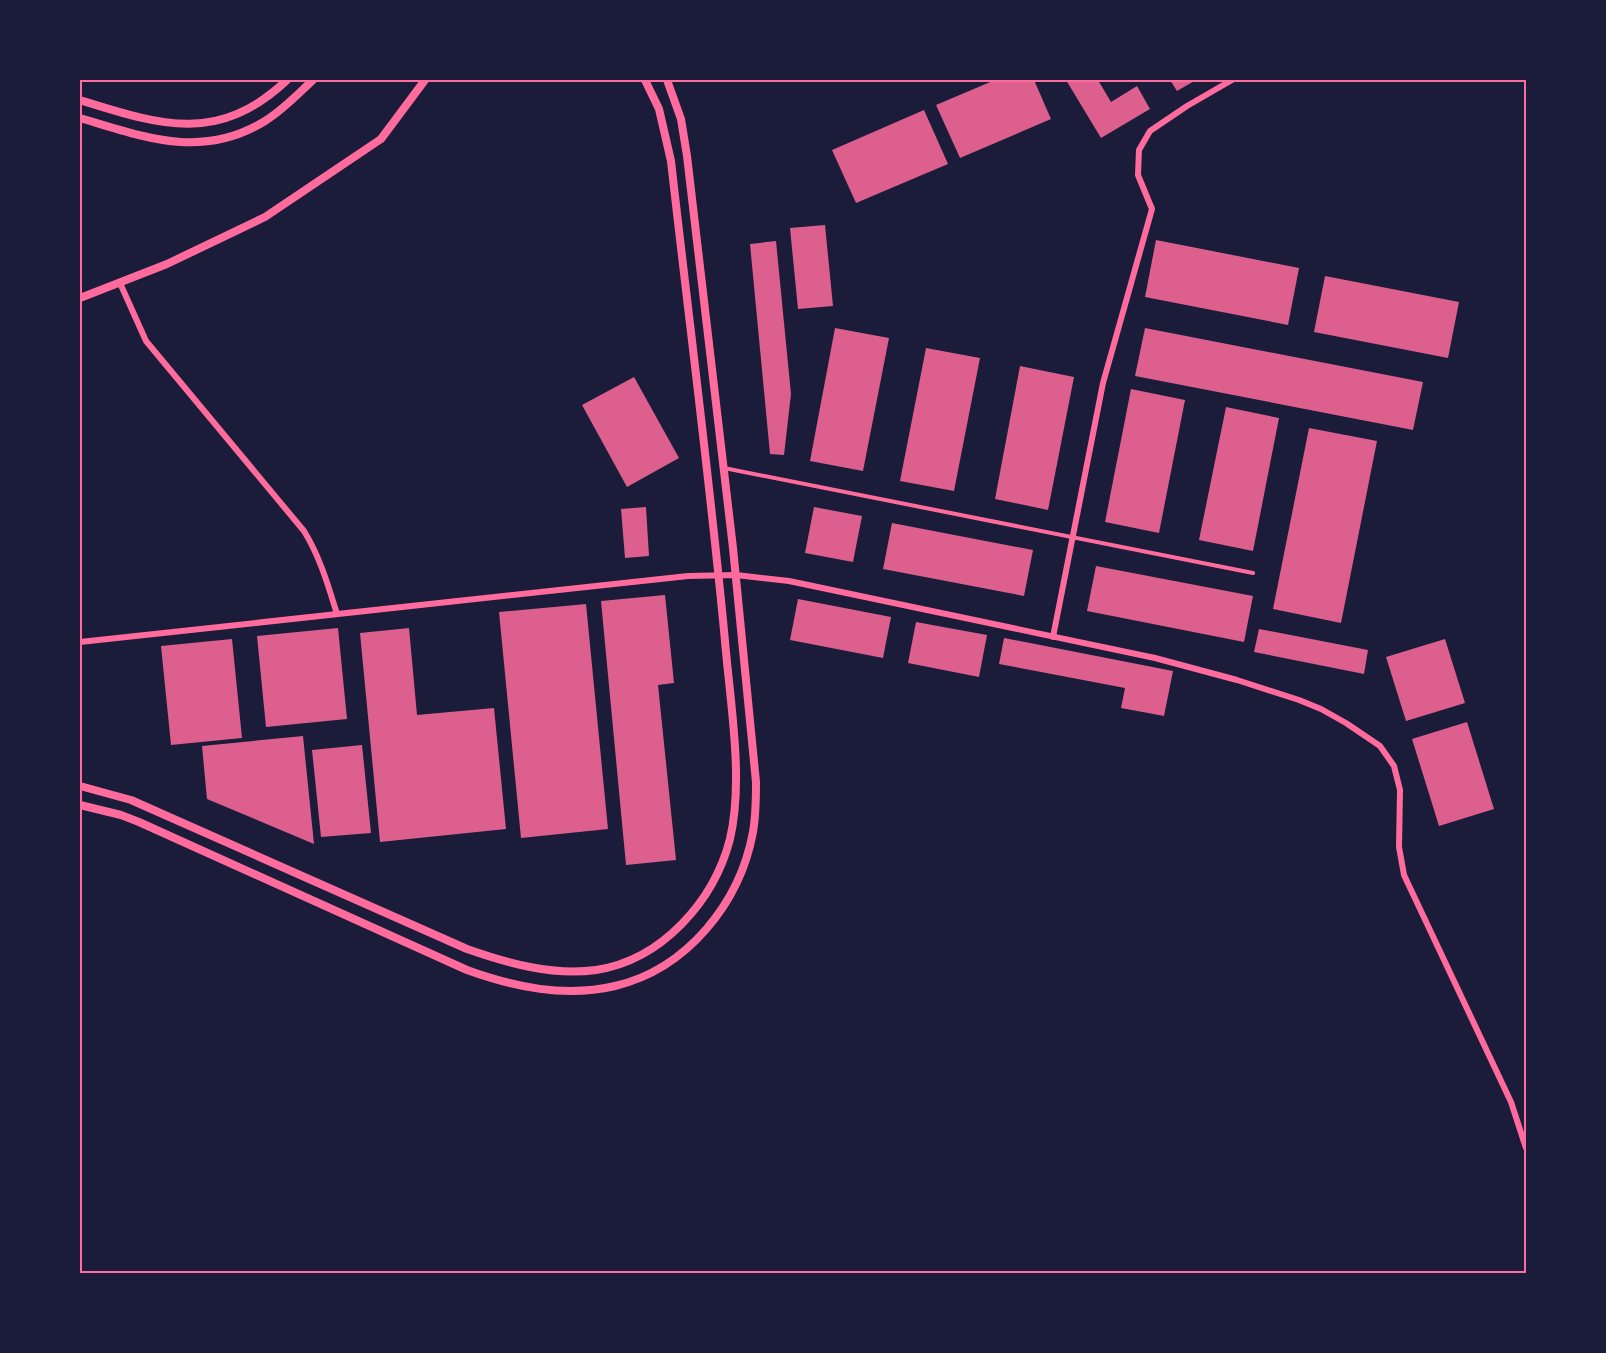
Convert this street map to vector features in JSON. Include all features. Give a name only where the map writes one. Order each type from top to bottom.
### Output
[{"type":"street","points":[[80,100],[146,120],[197,124],[222,120],[246,111],[286,80]]},
{"type":"street","points":[[80,118],[162,141],[184,143],[212,141],[238,134],[266,121],[313,80]]},
{"type":"street","points":[[80,298],[168,264],[265,217],[381,139],[424,80]]},
{"type":"street","points":[[80,786],[115,794],[139,803],[484,955],[521,965],[550,969],[593,970],[613,966],[640,955],[661,942],[692,914],[715,878],[730,838],[735,795],[735,754],[718,574],[671,161],[659,109],[645,80]]},
{"type":"street","points":[[80,806],[103,810],[139,822],[484,976],[516,985],[559,991],[597,989],[627,983],[662,967],[694,943],[708,928],[730,896],[753,833],[756,800],[754,752],[724,468],[687,156],[681,119],[667,80]]},
{"type":"street","points":[[1053,637],[1103,383],[1152,209],[1138,175],[1139,150],[1150,131],[1232,80]]},
{"type":"street","points":[[120,283],[146,341],[304,531],[322,567],[337,614]]},
{"type":"street","points":[[80,642],[718,574],[789,581],[1155,658],[1299,700],[1346,723],[1380,746],[1388,755],[1398,776],[1401,804],[1399,847],[1408,886],[1511,1102],[1527,1148]]},
{"type":"lane","points":[[724,468],[1253,573]]},
{"type":"building","points":[[995,80],[1034,80],[1051,119],[960,158],[936,105]]},
{"type":"building","points":[[1066,80],[1098,80],[1111,102],[1137,86],[1150,109],[1101,138]]},
{"type":"building","points":[[1170,80],[1196,80],[1177,91]]},
{"type":"building","points":[[924,110],[948,164],[856,203],[832,150]]},
{"type":"building","points":[[825,225],[833,306],[798,309],[790,228]]},
{"type":"building","points":[[1156,240],[1299,268],[1288,325],[1145,297]]},
{"type":"building","points":[[776,241],[791,394],[784,455],[770,454],[750,244]]},
{"type":"building","points":[[1325,276],[1459,302],[1448,358],[1314,332]]},
{"type":"building","points":[[835,328],[889,338],[863,471],[810,461]]},
{"type":"building","points":[[1145,328],[1423,382],[1413,430],[1135,376]]},
{"type":"building","points":[[926,348],[980,358],[954,491],[900,481]]},
{"type":"building","points":[[1020,366],[1074,377],[1048,510],[995,499]]},
{"type":"building","points":[[634,377],[679,458],[627,487],[582,405]]},
{"type":"building","points":[[1131,389],[1185,400],[1159,533],[1105,522]]},
{"type":"building","points":[[1226,407],[1279,418],[1253,551],[1199,540]]},
{"type":"building","points":[[1309,428],[1377,441],[1341,623],[1273,609]]},
{"type":"building","points":[[646,507],[649,556],[625,558],[621,509]]},
{"type":"building","points":[[814,507],[862,516],[853,562],[805,553]]},
{"type":"building","points":[[892,523],[1033,550],[1024,596],[883,569]]},
{"type":"building","points":[[1096,566],[1253,596],[1244,642],[1087,611]]},
{"type":"building","points":[[665,595],[674,683],[658,685],[676,860],[626,865],[601,601]]},
{"type":"building","points":[[798,599],[891,617],[883,658],[790,640]]},
{"type":"building","points":[[586,604],[608,829],[521,838],[499,612]]},
{"type":"building","points":[[916,622],[987,635],[979,677],[908,663]]},
{"type":"building","points":[[338,628],[347,719],[266,727],[257,636]]},
{"type":"building","points":[[409,628],[417,715],[494,708],[506,829],[380,842],[360,633]]},
{"type":"building","points":[[1259,629],[1368,650],[1364,674],[1254,652]]},
{"type":"building","points":[[1004,638],[1173,671],[1164,716],[1121,708],[1125,688],[999,664]]},
{"type":"building","points":[[232,639],[242,738],[171,745],[161,646]]},
{"type":"building","points":[[1445,639],[1465,703],[1406,721],[1386,657]]},
{"type":"building","points":[[1467,722],[1494,809],[1439,826],[1412,739]]},
{"type":"building","points":[[303,736],[314,844],[207,799],[202,746]]},
{"type":"building","points":[[362,745],[371,833],[321,837],[312,750]]}]
